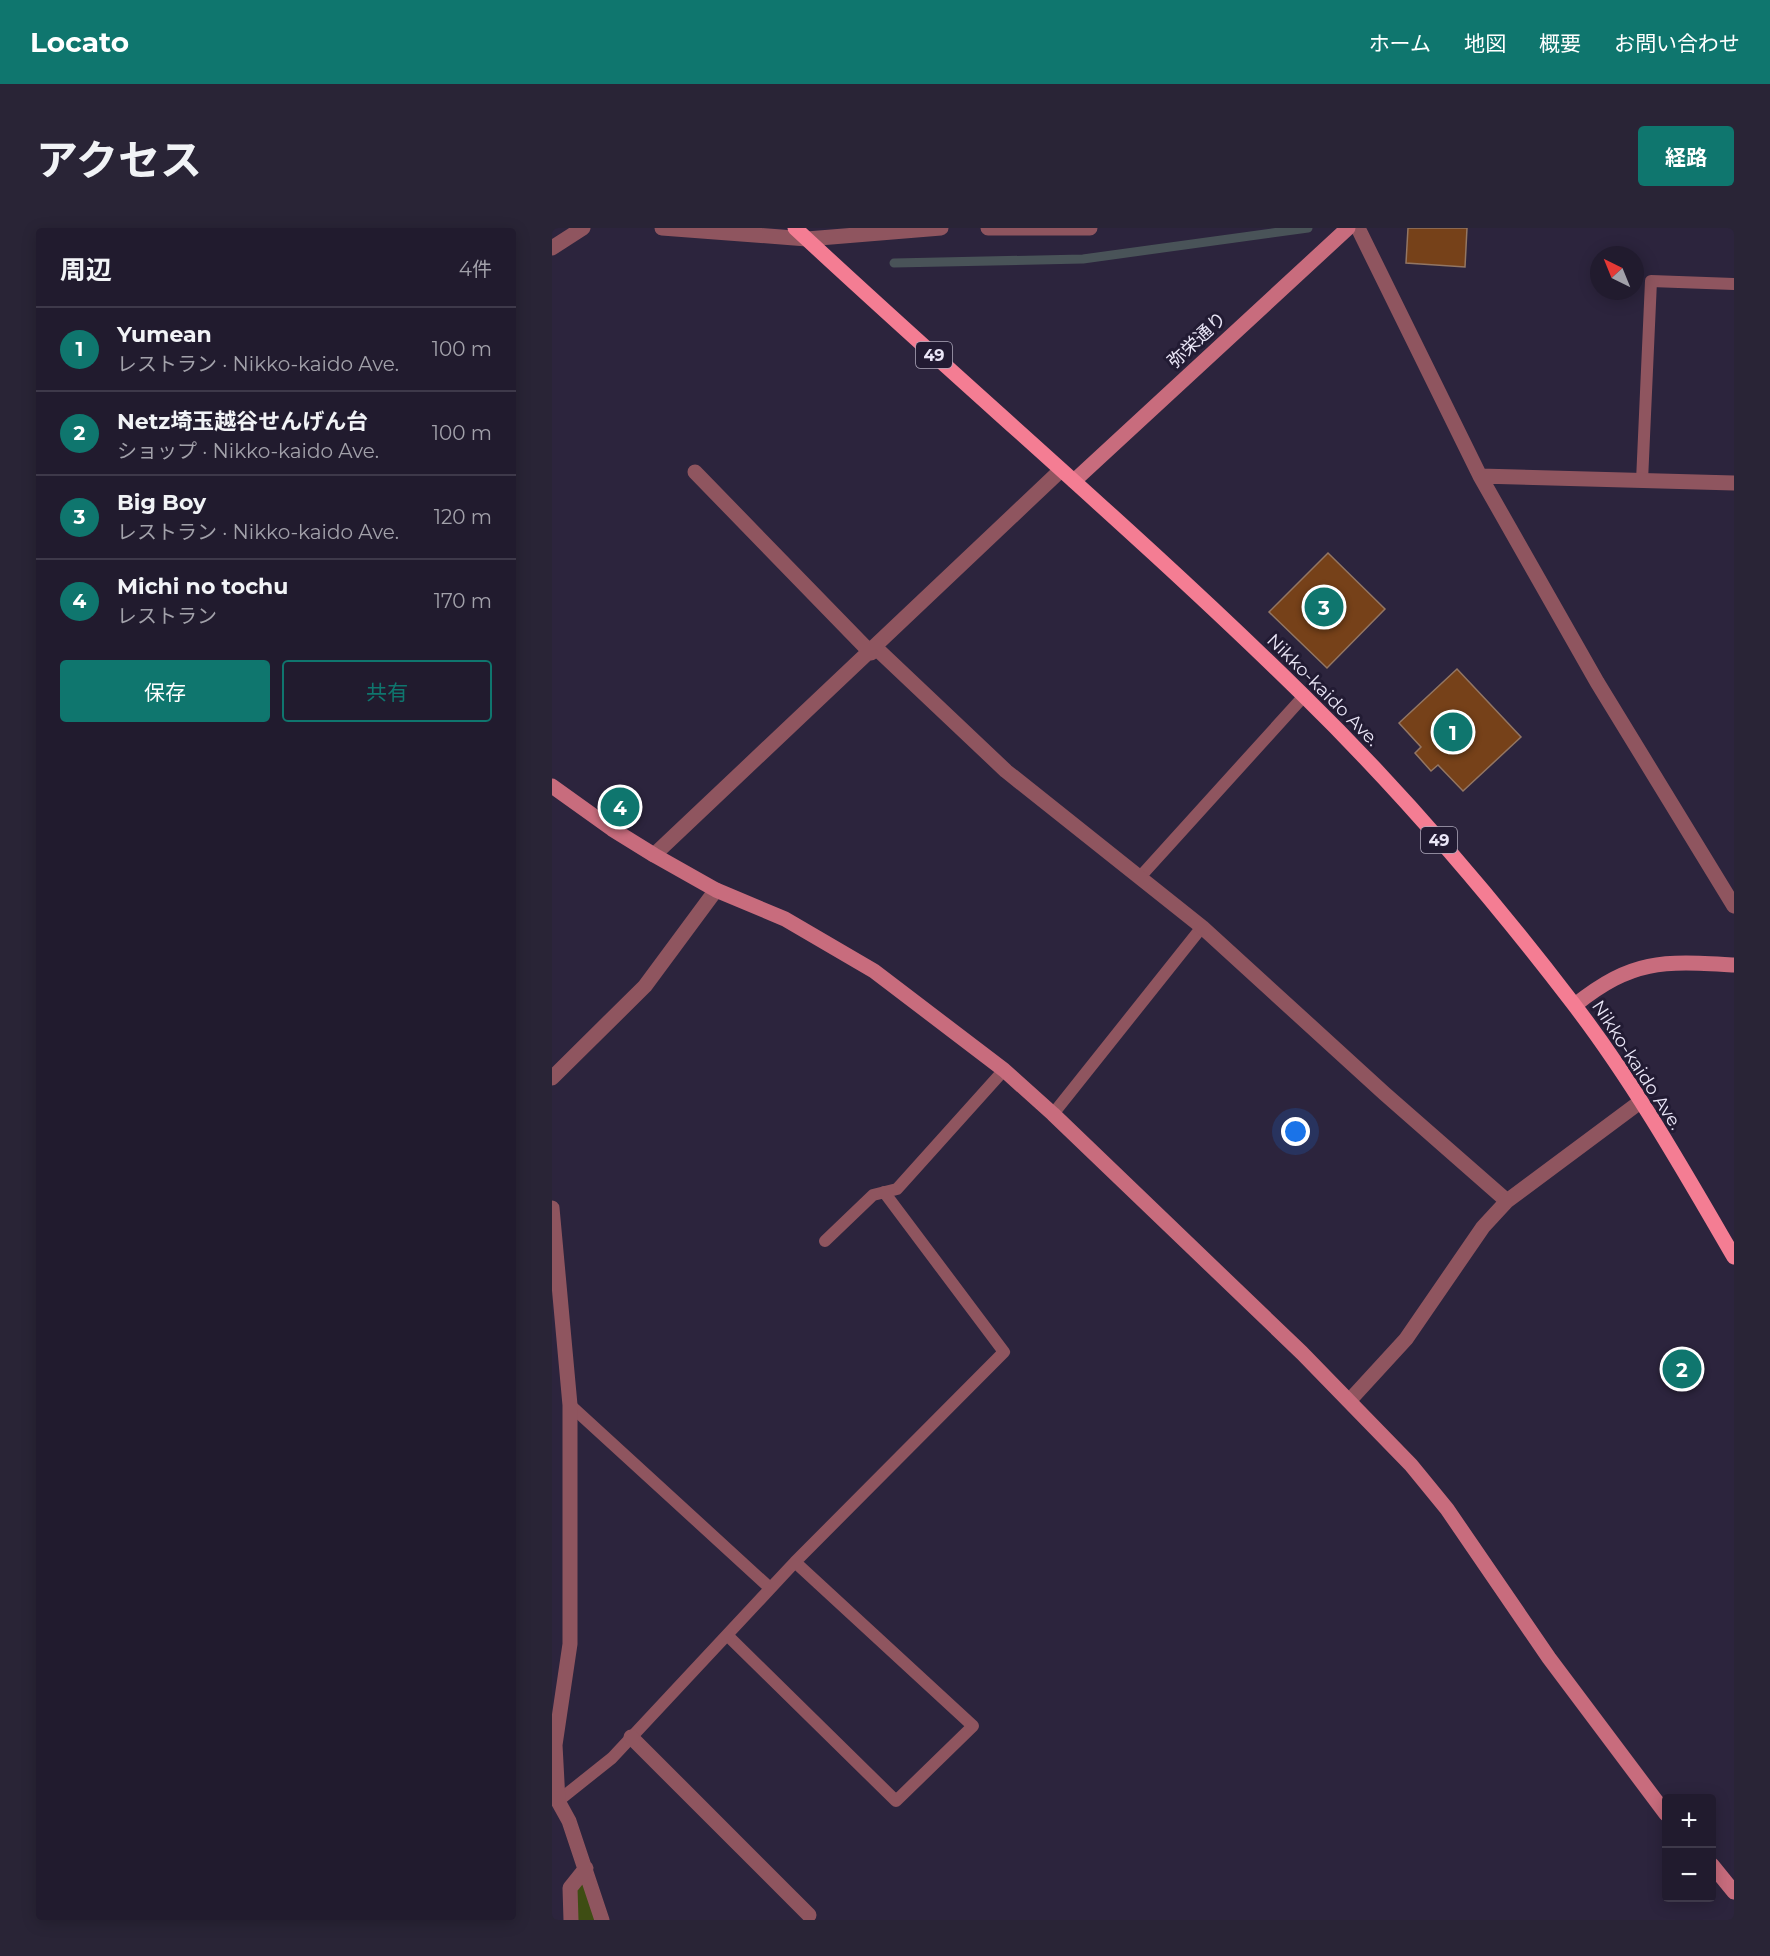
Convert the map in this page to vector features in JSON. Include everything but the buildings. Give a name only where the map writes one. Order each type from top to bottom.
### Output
[{"type":"main road","name":"Nikko-kaido Ave.","points":[[795,228],[1074,481],[1304,696],[1438,839],[1575,1005],[1640,1102],[1734,1257]]},
{"type":"street","points":[[552,248],[583,228]]},
{"type":"street","points":[[662,228],[807,239],[941,228]]},
{"type":"street","points":[[988,228],[1090,228]]},
{"type":"street","name":"弥栄通り","points":[[1074,481],[1348,228]]},
{"type":"street","points":[[1358,228],[1480,476],[1598,682],[1734,906]]},
{"type":"street","points":[[654,855],[1061,471]]},
{"type":"street","points":[[696,472],[873,650],[1006,771],[1202,927],[1385,1094],[1508,1201]]},
{"type":"street","points":[[1480,476],[1734,483]]},
{"type":"street","points":[[552,786],[612,830],[654,855],[716,890],[785,919],[874,971],[1004,1070],[1053,1114],[1350,1401],[1411,1465],[1447,1509],[1550,1658],[1662,1809]]},
{"type":"street","points":[[552,1078],[645,986],[716,890]]},
{"type":"street","points":[[1575,1005],[1602,983],[1637,968],[1685,963],[1734,965]]},
{"type":"street","points":[[1350,1401],[1406,1339],[1483,1227],[1508,1201],[1640,1102]]},
{"type":"street","points":[[552,1208],[570,1404],[570,1644],[555,1745],[558,1801],[569,1821],[602,1920]]},
{"type":"street","points":[[631,1737],[809,1915]]},
{"type":"street","points":[[571,1920],[570,1888],[586,1868]]},
{"type":"street","points":[[1716,1869],[1732,1886]]},
{"type":"lane","points":[[1642,481],[1651,281],[1734,284]]},
{"type":"lane","points":[[1140,877],[1304,696]]},
{"type":"lane","points":[[1053,1114],[1202,927]]},
{"type":"lane","points":[[825,1241],[873,1195],[897,1189],[1004,1070]]},
{"type":"lane","points":[[558,1801],[612,1758],[795,1562],[1004,1352],[884,1192]]},
{"type":"lane","points":[[570,1404],[770,1588]]},
{"type":"lane","points":[[727,1635],[896,1801],[973,1726],[795,1562]]},
{"type":"green space","points":[[585,1877],[598,1920],[576,1920],[575,1889]]},
{"type":"waterway","points":[[894,263],[1083,259],[1308,228]]},
{"type":"place","name":"Big Boy","points":[[1324,607]]},
{"type":"place","name":"Yumean","points":[[1453,732]]},
{"type":"place","name":"Michi no tochu","points":[[620,807]]},
{"type":"place","name":"Netz埼玉越谷せんげん台","points":[[1682,1369]]}]
